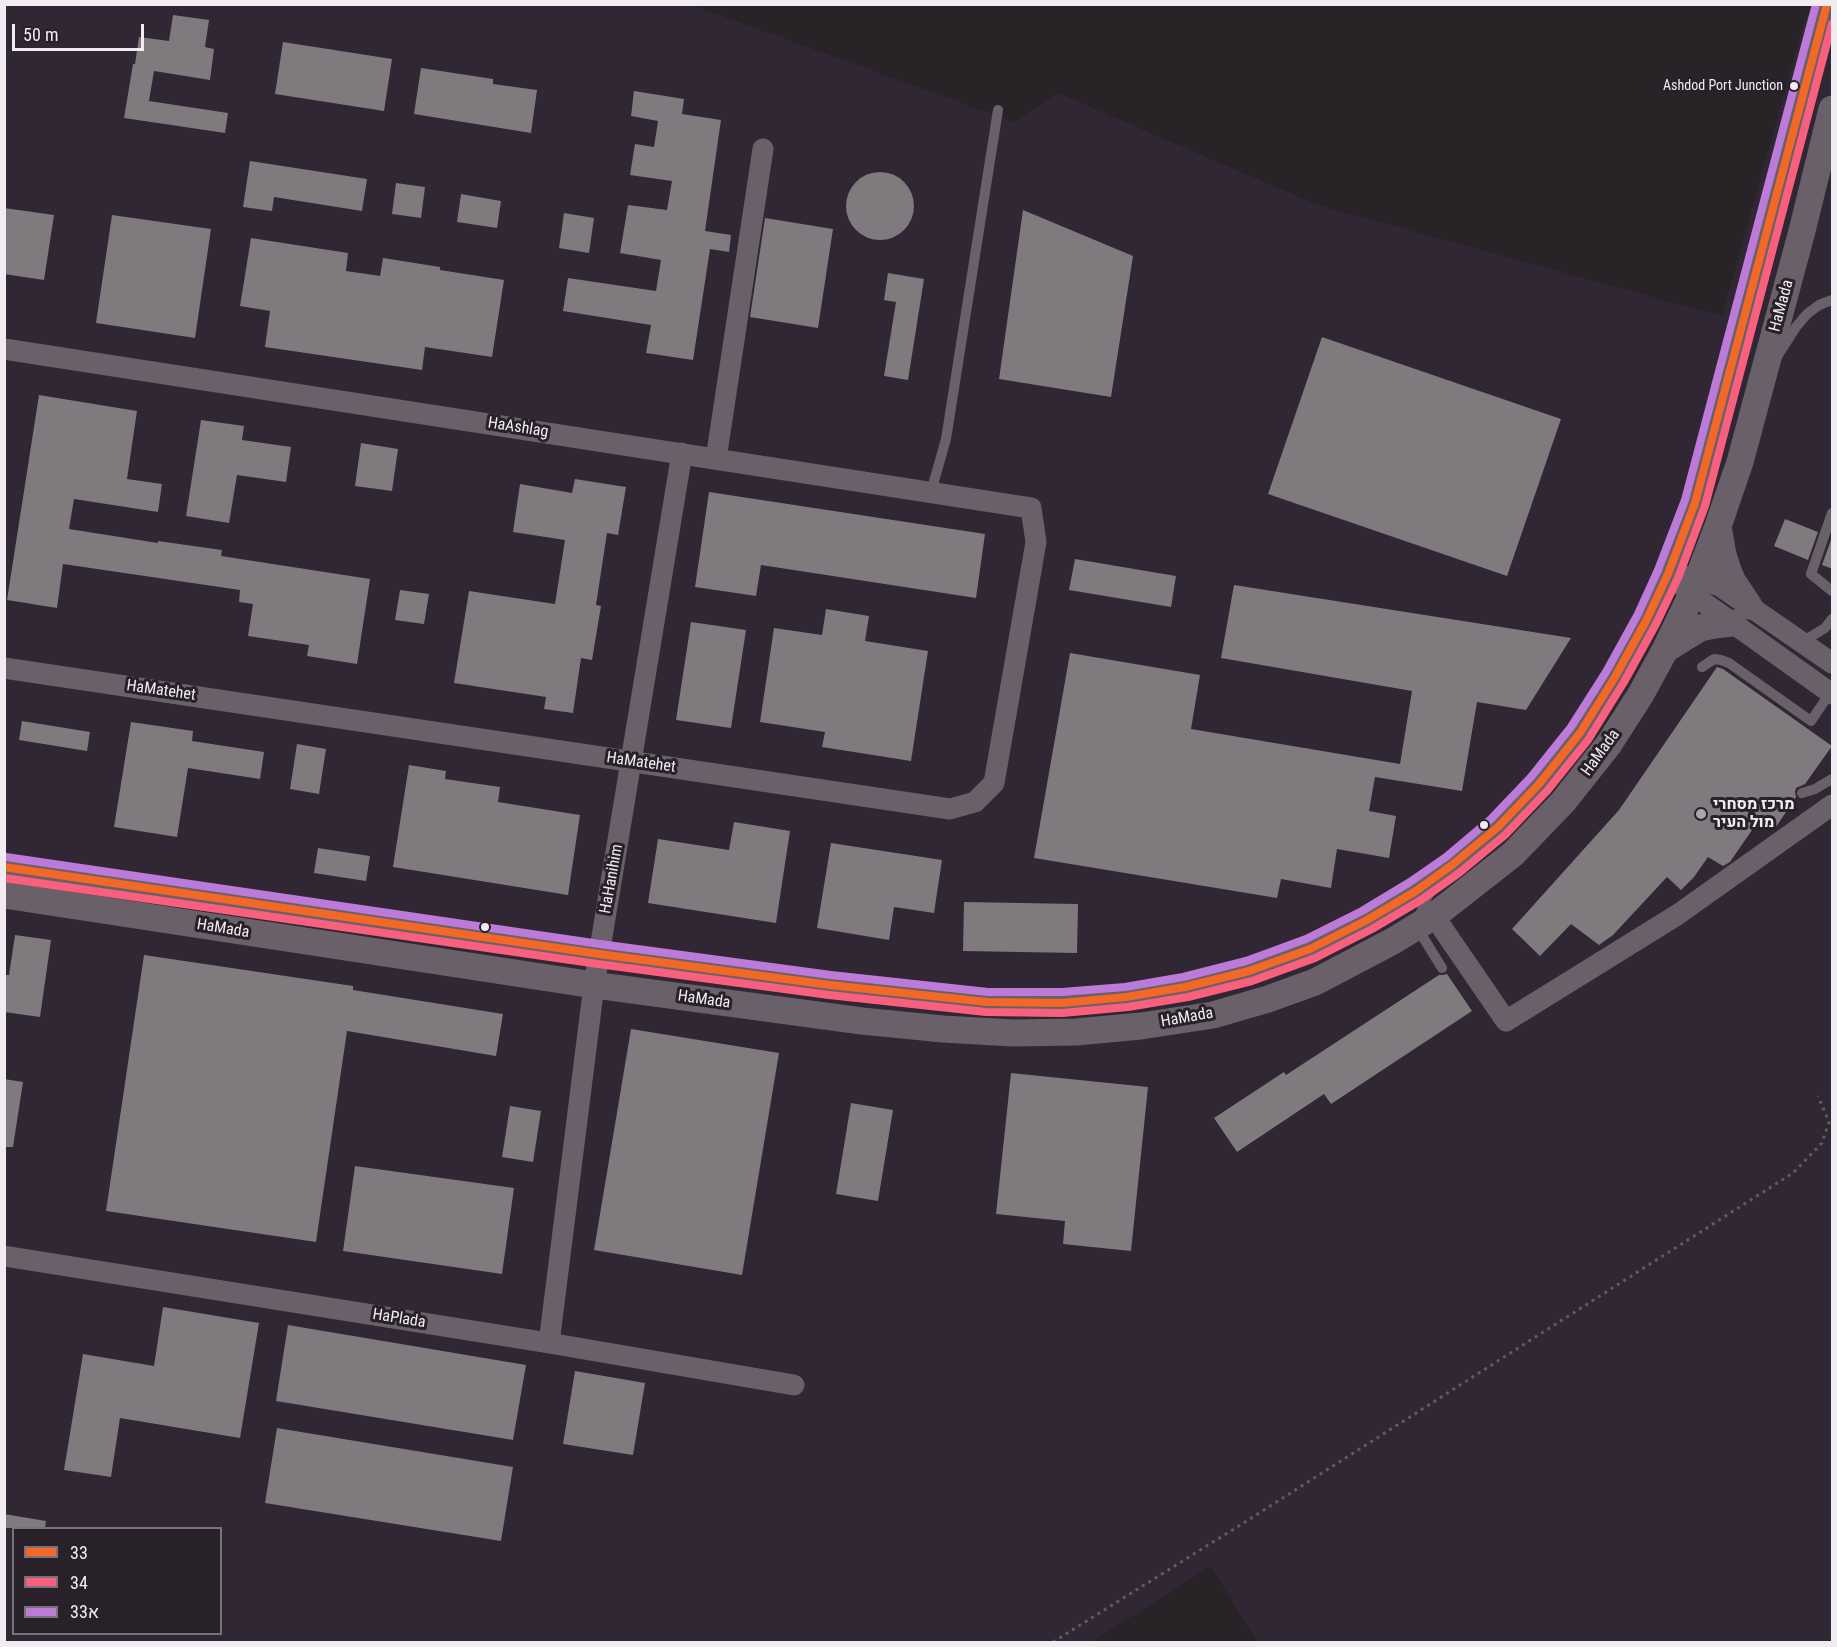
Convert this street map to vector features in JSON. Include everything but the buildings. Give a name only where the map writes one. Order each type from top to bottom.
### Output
[{"type":"street","name":"HaMada","points":[[4,867],[600,954],[831,985],[987,1002],[1062,1003],[1126,997],[1185,987],[1249,972],[1310,949],[1367,920],[1439,875],[1498,827],[1539,784],[1580,733],[1647,619],[1668,574],[1695,503],[1706,466],[1827,4]]},
{"type":"street","name":"HaMada","points":[[4,895],[594,985],[862,1021],[943,1029],[1013,1033],[1076,1032],[1141,1026],[1213,1015],[1316,982],[1393,941],[1425,921],[1513,854],[1563,802],[1609,744],[1641,694],[1695,586],[1740,462],[1833,109]]},
{"type":"street","points":[[716,459],[763,148]]},
{"type":"street","name":"HaAshlag","points":[[4,349],[1031,508]]},
{"type":"street","name":"HaHanihim","points":[[549,1343],[594,985],[682,453]]},
{"type":"street","name":"HaMatehet","points":[[4,668],[950,809],[975,802],[994,783],[1036,542],[1031,508]]},
{"type":"street","points":[[1718,526],[1723,555],[1733,582],[1741,615]]},
{"type":"street","points":[[1668,574],[1695,586],[1741,615],[1832,692]]},
{"type":"street","points":[[1665,650],[1700,628],[1741,615],[1802,642],[1833,663]]},
{"type":"street","points":[[1425,921],[1506,1021],[1677,915],[1833,805]]},
{"type":"street","name":"HaPlada","points":[[4,1256],[549,1343],[794,1385]]},
{"type":"lane","points":[[930,492],[946,439],[998,110]]},
{"type":"lane","points":[[1762,380],[1807,314],[1819,305],[1833,300]]},
{"type":"lane","points":[[1833,513],[1811,574],[1833,591]]},
{"type":"lane","points":[[1802,642],[1825,628],[1833,619]]},
{"type":"lane","points":[[1702,667],[1714,659],[1729,663],[1811,721],[1832,692]]},
{"type":"lane","points":[[1803,793],[1833,779]]},
{"type":"lane","points":[[1439,875],[1426,899],[1425,921],[1443,968]]},
{"type":"path","points":[[1053,1642],[1793,1173],[1822,1143],[1829,1122],[1818,1096]]},
{"type":"shaded area","points":[[5,5],[692,5],[1014,122],[1058,93],[1318,205],[1722,316],[1806,15],[1832,18],[1832,1642],[1257,1642],[1211,1566],[1092,1642],[5,1642]]},
{"type":"transit line","name":"33א","points":[[6,857],[600,944],[831,975],[988,992],[1062,992],[1125,987],[1183,977],[1246,961],[1306,939],[1362,911],[1410,882],[1446,857],[1491,819],[1531,777],[1571,727],[1606,672],[1638,614],[1685,500],[1816,4]]},
{"type":"transit line","name":"33","points":[[4,867],[599,954],[830,985],[987,1002],[1062,1003],[1126,997],[1185,987],[1249,971],[1310,949],[1367,920],[1416,891],[1498,827],[1539,784],[1580,733],[1647,619],[1668,574],[1695,503],[1827,4]]},
{"type":"transit line","name":"34","points":[[4,878],[598,964],[829,995],[986,1012],[1062,1013],[1128,1007],[1188,997],[1252,981],[1315,958],[1372,929],[1421,900],[1459,873],[1505,835],[1547,791],[1588,740],[1624,682],[1678,578],[1705,506],[1832,24]]},
{"type":"place","name":"Ashdod Port Junction","points":[[1794,86]]},
{"type":"place","name":"מרכז מסחרי מול העיר","points":[[1701,814]]}]
